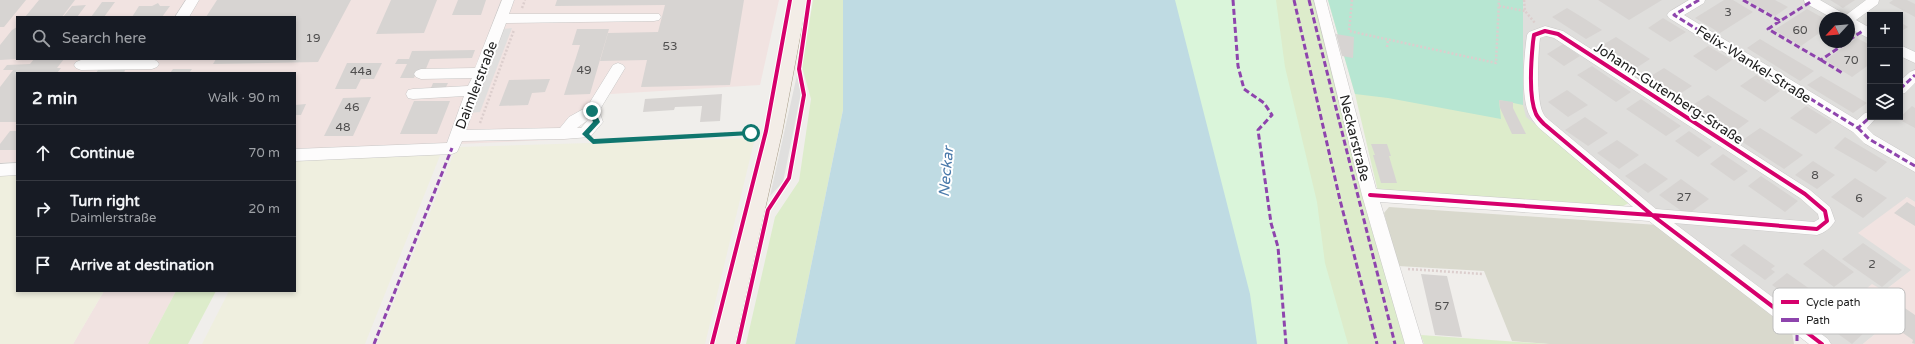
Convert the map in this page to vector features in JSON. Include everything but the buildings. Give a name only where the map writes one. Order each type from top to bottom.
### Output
[{"type":"main road","points":[[724,344],[773,133],[799,0]]},
{"type":"street","points":[[183,16],[193,0]]},
{"type":"street","name":"Daimlerstraße","points":[[454,142],[508,0]]},
{"type":"street","name":"Neckarstraße","points":[[1320,0],[1370,195],[1414,344]]},
{"type":"street","name":"Felix-Wankel-Straße","points":[[1699,0],[1674,15],[1858,128],[1869,139],[1915,166]]},
{"type":"street","points":[[1810,0],[1831,12]]},
{"type":"street","points":[[1855,16],[1873,1]]},
{"type":"street","points":[[501,19],[654,17]]},
{"type":"street","points":[[1855,25],[1867,32]]},
{"type":"street","points":[[1545,31],[1534,35],[1532,45],[1534,106],[1537,115],[1544,124],[1652,215],[1773,307]]},
{"type":"street","name":"Johann-Gutenberg-Straße","points":[[1370,195],[1652,215],[1817,229],[1826,221],[1825,211],[1805,194],[1558,34],[1545,31]]},
{"type":"street","points":[[1903,52],[1915,58]]},
{"type":"street","points":[[80,65],[151,66]]},
{"type":"street","points":[[564,134],[574,121],[592,111],[618,68]]},
{"type":"street","points":[[421,74],[480,73]]},
{"type":"street","points":[[1903,86],[1915,75]]},
{"type":"street","points":[[413,94],[474,91]]},
{"type":"street","points":[[585,134],[596,122],[592,111]]},
{"type":"street","points":[[1858,128],[1867,120]]},
{"type":"street","name":"Daimlerstraße","points":[[454,142],[475,136],[585,134]]},
{"type":"street","points":[[296,155],[454,142]]},
{"type":"street","points":[[0,170],[16,169]]},
{"type":"street","points":[[1809,334],[1822,344]]},
{"type":"path","points":[[475,136],[525,0]]},
{"type":"path","points":[[1352,0],[1349,31],[1496,63],[1499,0]]},
{"type":"path","points":[[1524,0],[1525,11]]},
{"type":"path","points":[[1499,6],[1525,11],[1545,31]]},
{"type":"path","points":[[1387,47],[1388,40]]},
{"type":"path","points":[[1463,60],[1464,56]]},
{"type":"path","points":[[585,134],[593,142],[766,131],[773,133]]},
{"type":"path","points":[[1391,268],[1483,274]]},
{"type":"shaded area","points":[[0,0],[779,0],[760,85],[594,95],[574,139],[296,151],[296,72],[16,72],[16,162],[0,163]]},
{"type":"shaded area","points":[[1523,0],[1915,0],[1915,202],[1906,197],[1912,270],[1888,288],[1773,288],[1773,311],[1625,194],[1526,134],[1518,103],[1523,104]]},
{"type":"shaded area","points":[[512,28],[480,112],[469,113],[502,29]]},
{"type":"shaded area","points":[[797,75],[801,93],[783,182],[770,196]]},
{"type":"shaded area","points":[[1907,197],[1915,202],[1915,344],[1863,344],[1875,334],[1905,334],[1905,288],[1888,288],[1911,270],[1858,233]]},
{"type":"shaded area","points":[[1389,207],[1658,225],[1773,312],[1773,334],[1792,334],[1794,344],[1549,344],[1512,341],[1484,271],[1398,266],[1384,213]]},
{"type":"shaded area","points":[[1872,284],[1879,288],[1867,288]]},
{"type":"shaded area","points":[[103,292],[175,292],[148,344],[73,344]]},
{"type":"shaded area","points":[[1802,334],[1875,334],[1863,344],[1815,344]]},
{"type":"green space","points":[[813,0],[843,0],[843,110],[795,344],[746,344],[775,217],[799,181],[811,99],[802,67]]},
{"type":"green space","points":[[963,0],[1276,0],[1285,67],[1317,202],[1325,263],[1348,344],[1012,344]]},
{"type":"green space","points":[[1175,0],[1314,0],[1370,217],[1406,344],[1257,344]]},
{"type":"green space","points":[[1328,0],[1522,0],[1523,105],[1526,117],[1625,194],[1629,203],[1623,206],[1612,207],[1379,196],[1355,94]]},
{"type":"green space","points":[[1328,0],[1523,0],[1523,105],[1499,100],[1501,119],[1388,98],[1355,94]]},
{"type":"green space","points":[[755,138],[705,344],[377,344],[454,153],[459,147]]},
{"type":"green space","points":[[441,153],[365,344],[202,344],[228,292],[296,292],[296,161]]},
{"type":"green space","points":[[16,175],[16,292],[103,292],[73,344],[0,344],[0,176]]},
{"type":"green space","points":[[175,292],[215,292],[188,344],[148,344]]},
{"type":"green space","points":[[1421,335],[1549,344],[1424,344]]},
{"type":"water","name":"Neckar","points":[[843,0],[1175,0],[1250,294],[1257,344],[795,344],[843,110]]},
{"type":"marked path","points":[[1233,0],[1238,66],[1244,89],[1264,103],[1272,115],[1258,130],[1266,178],[1271,223],[1278,247],[1286,344]]},
{"type":"marked path","points":[[1294,0],[1340,200],[1377,344]]},
{"type":"marked path","points":[[1309,0],[1395,344]]},
{"type":"marked path","points":[[1699,0],[1674,15],[1858,128],[1867,120]]},
{"type":"marked path","points":[[1743,0],[1780,21],[1812,1]]},
{"type":"marked path","points":[[1780,21],[1768,29],[1821,60],[1838,48]]},
{"type":"marked path","points":[[1855,36],[1864,30]]},
{"type":"marked path","points":[[1821,60],[1844,74]]},
{"type":"marked path","points":[[1903,86],[1915,75]]},
{"type":"marked path","points":[[1858,128],[1869,139],[1915,166]]},
{"type":"marked path","points":[[374,344],[452,148]]},
{"type":"marked path","points":[[1796,334],[1797,344]]},
{"type":"cycle path","points":[[712,344],[766,131],[790,0]]},
{"type":"cycle path","points":[[738,344],[768,210],[786,185],[789,178],[804,95],[799,69],[809,0]]},
{"type":"cycle path","points":[[1545,31],[1558,34],[1805,194],[1825,211],[1827,221],[1817,229],[1652,215],[1544,124],[1536,114],[1532,87],[1534,35],[1545,31]]},
{"type":"cycle path","points":[[1370,195],[1652,215]]},
{"type":"cycle path","points":[[1652,215],[1773,307]]},
{"type":"cycle path","points":[[1809,334],[1822,344]]},
{"type":"route","points":[[592,111],[596,122],[585,134],[593,142],[751,133]]}]
